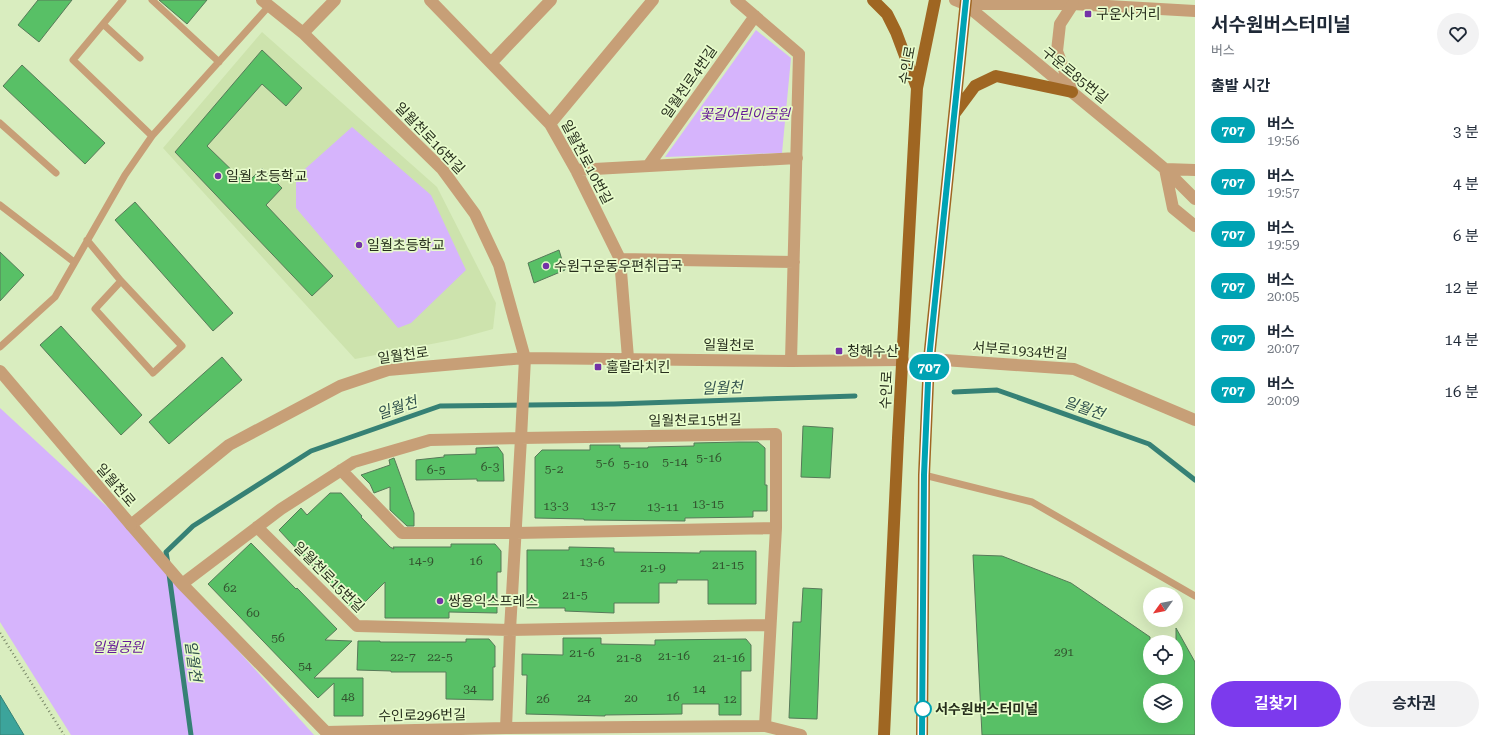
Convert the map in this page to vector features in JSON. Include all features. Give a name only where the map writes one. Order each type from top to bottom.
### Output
[{"type":"main road","points":[[873,0],[886,14],[896,32],[917,88]]},
{"type":"main road","name":"수인로","points":[[884,735],[917,88],[935,0]]},
{"type":"main road","points":[[922,735],[924,475],[929,359],[954,114],[962,1]]},
{"type":"main road","points":[[954,114],[975,86],[996,76],[1072,92]]},
{"type":"street","points":[[303,33],[335,0]]},
{"type":"street","points":[[491,63],[551,0]]},
{"type":"street","points":[[550,124],[653,0]]},
{"type":"street","points":[[736,0],[799,54],[791,361]]},
{"type":"street","points":[[962,1],[1074,2],[1195,11]]},
{"type":"street","name":"구운로85번길","points":[[962,1],[1165,169],[1195,200]]},
{"type":"street","name":"일월천로10번길","points":[[436,2],[491,63],[550,124],[576,170],[620,259],[628,358]]},
{"type":"street","points":[[1072,92],[1057,51],[1060,24],[1074,2]]},
{"type":"street","name":"일월천로16번길","points":[[266,3],[303,33],[442,168],[476,214],[499,265],[525,358]]},
{"type":"street","name":"일월천로4번길","points":[[648,166],[755,16]]},
{"type":"street","points":[[576,170],[797,158]]},
{"type":"street","points":[[1195,170],[1165,169],[1174,208],[1195,226]]},
{"type":"street","name":"구운로85번길","points":[[1165,169],[1195,188]]},
{"type":"street","points":[[620,259],[794,262]]},
{"type":"street","points":[[506,728],[525,358]]},
{"type":"street","name":"일월천로","points":[[0,372],[131,525],[228,445],[340,386],[388,370],[525,358],[791,361],[903,360]]},
{"type":"street","name":"서부로1934번길","points":[[929,359],[1074,369],[1195,420]]},
{"type":"street","name":"일월천로15번길","points":[[182,584],[281,509],[354,462],[430,440],[776,434],[776,528],[765,726]]},
{"type":"street","points":[[341,470],[402,533],[516,533],[776,528]]},
{"type":"street","name":"수인로296번길","points":[[131,525],[182,584],[327,733],[506,728],[765,726],[801,735]]},
{"type":"street","name":"일월천로15번길","points":[[257,527],[357,626],[510,630],[770,625]]},
{"type":"lane","points":[[123,0],[73,60],[152,136]]},
{"type":"lane","points":[[152,0],[219,62]]},
{"type":"lane","points":[[0,347],[55,297],[125,175],[152,136],[219,62],[266,3]]},
{"type":"lane","points":[[103,24],[140,58]]},
{"type":"lane","points":[[1,126],[56,173]]},
{"type":"lane","points":[[0,205],[74,262]]},
{"type":"lane","points":[[88,240],[121,281],[182,346],[153,373],[96,309],[121,281]]},
{"type":"lane","points":[[924,475],[1032,502],[1195,596]]},
{"type":"path","points":[[0,633],[64,735]]},
{"type":"shaded area","name":"일월초등학교","points":[[262,32],[437,187],[496,303],[493,329],[457,339],[355,359],[163,148]]},
{"type":"green space","name":"꽃길어린이공원","points":[[756,30],[791,58],[782,153],[665,157]]},
{"type":"green space","points":[[352,127],[431,195],[466,270],[411,323],[398,328],[296,208],[296,177]]},
{"type":"green space","name":"일월공원","points":[[0,408],[116,515],[314,735],[71,735],[0,622]]},
{"type":"water","points":[[0,695],[24,735],[0,735]]},
{"type":"building","points":[[38,0],[72,0],[39,42],[18,25]]},
{"type":"building","points":[[159,0],[207,0],[187,24]]},
{"type":"building","name":"일월 초등학교","points":[[262,50],[302,88],[286,106],[262,84],[207,146],[246,184],[262,168],[282,188],[266,205],[333,276],[312,296],[175,152]]},
{"type":"building","points":[[22,65],[105,143],[85,164],[3,86]]},
{"type":"building","points":[[135,202],[233,313],[213,331],[115,220]]},
{"type":"building","name":"수원구운동우편취급국","points":[[559,250],[565,270],[534,283],[528,263]]},
{"type":"building","points":[[0,252],[24,275],[0,301]]},
{"type":"building","points":[[61,326],[142,415],[121,435],[40,345]]},
{"type":"building","points":[[222,357],[242,380],[169,444],[149,422]]},
{"type":"building","points":[[803,426],[833,428],[830,478],[801,477]]},
{"type":"building","points":[[758,442],[765,448],[767,511],[753,511],[753,517],[685,518],[685,521],[535,518],[535,457],[542,450],[590,450],[590,445],[620,445],[620,448],[648,448],[694,446],[694,443]]},
{"type":"building","points":[[498,447],[503,454],[504,481],[477,481],[477,479],[416,480],[416,460],[444,457],[444,455],[476,454],[476,448]]},
{"type":"building","points":[[394,458],[414,513],[414,526],[407,526],[390,510],[390,487],[374,493],[370,484],[361,475],[390,465],[389,460]]},
{"type":"building","points":[[330,493],[341,493],[362,516],[361,517],[390,547],[394,549],[393,547],[451,547],[451,544],[495,544],[501,551],[501,572],[497,572],[497,613],[449,612],[449,618],[385,618],[385,582],[355,612],[279,530],[301,508],[307,515]]},
{"type":"building","points":[[251,543],[337,629],[325,640],[352,641],[314,678],[363,678],[363,716],[334,716],[334,683],[318,698],[208,584]]},
{"type":"building","points":[[569,547],[614,548],[614,552],[700,553],[700,551],[756,551],[756,604],[708,604],[708,580],[677,580],[677,583],[659,583],[659,603],[614,603],[614,613],[565,611],[565,608],[527,608],[527,550],[569,550]]},
{"type":"building","name":"서수원버스터미널","points":[[973,555],[1002,556],[1071,583],[1147,635],[1143,635],[1143,675],[1183,675],[1183,641],[1195,662],[1195,735],[982,735]]},
{"type":"building","points":[[803,588],[822,589],[817,719],[789,718],[793,622],[801,622]]},
{"type":"building","name":"서수원버스터미널","points":[[1176,628],[1180,635],[1176,635]]},
{"type":"building","points":[[563,638],[601,638],[601,644],[655,645],[655,640],[746,639],[751,645],[751,671],[741,671],[741,715],[719,715],[719,704],[682,704],[682,714],[605,716],[526,714],[527,675],[522,675],[522,654],[563,655]]},
{"type":"building","points":[[466,639],[489,639],[495,646],[495,667],[493,667],[493,700],[446,699],[446,672],[391,672],[357,670],[358,641],[466,642]]},
{"type":"waterway","name":"일월천","points":[[954,392],[997,390],[1149,444],[1195,480]]},
{"type":"waterway","name":"일월천","points":[[168,564],[166,552],[193,526],[311,451],[440,406],[614,404],[855,396]]},
{"type":"waterway","name":"일월천","points":[[169,574],[191,735]]},
{"type":"bus line","name":"707","points":[[922,735],[924,475],[929,359],[966,0]]},
{"type":"place","name":"구운사거리","points":[[1088,14]]},
{"type":"place","name":"일월 초등학교","points":[[218,176]]},
{"type":"place","name":"일월초등학교","points":[[359,245]]},
{"type":"place","name":"수원구운동우편취급국","points":[[546,266]]},
{"type":"place","name":"청해수산","points":[[839,351]]},
{"type":"place","name":"훌랄라치킨","points":[[598,367]]},
{"type":"place","name":"쌍용익스프레스","points":[[440,601]]},
{"type":"place","name":"서수원버스터미널","points":[[923,709]]}]
